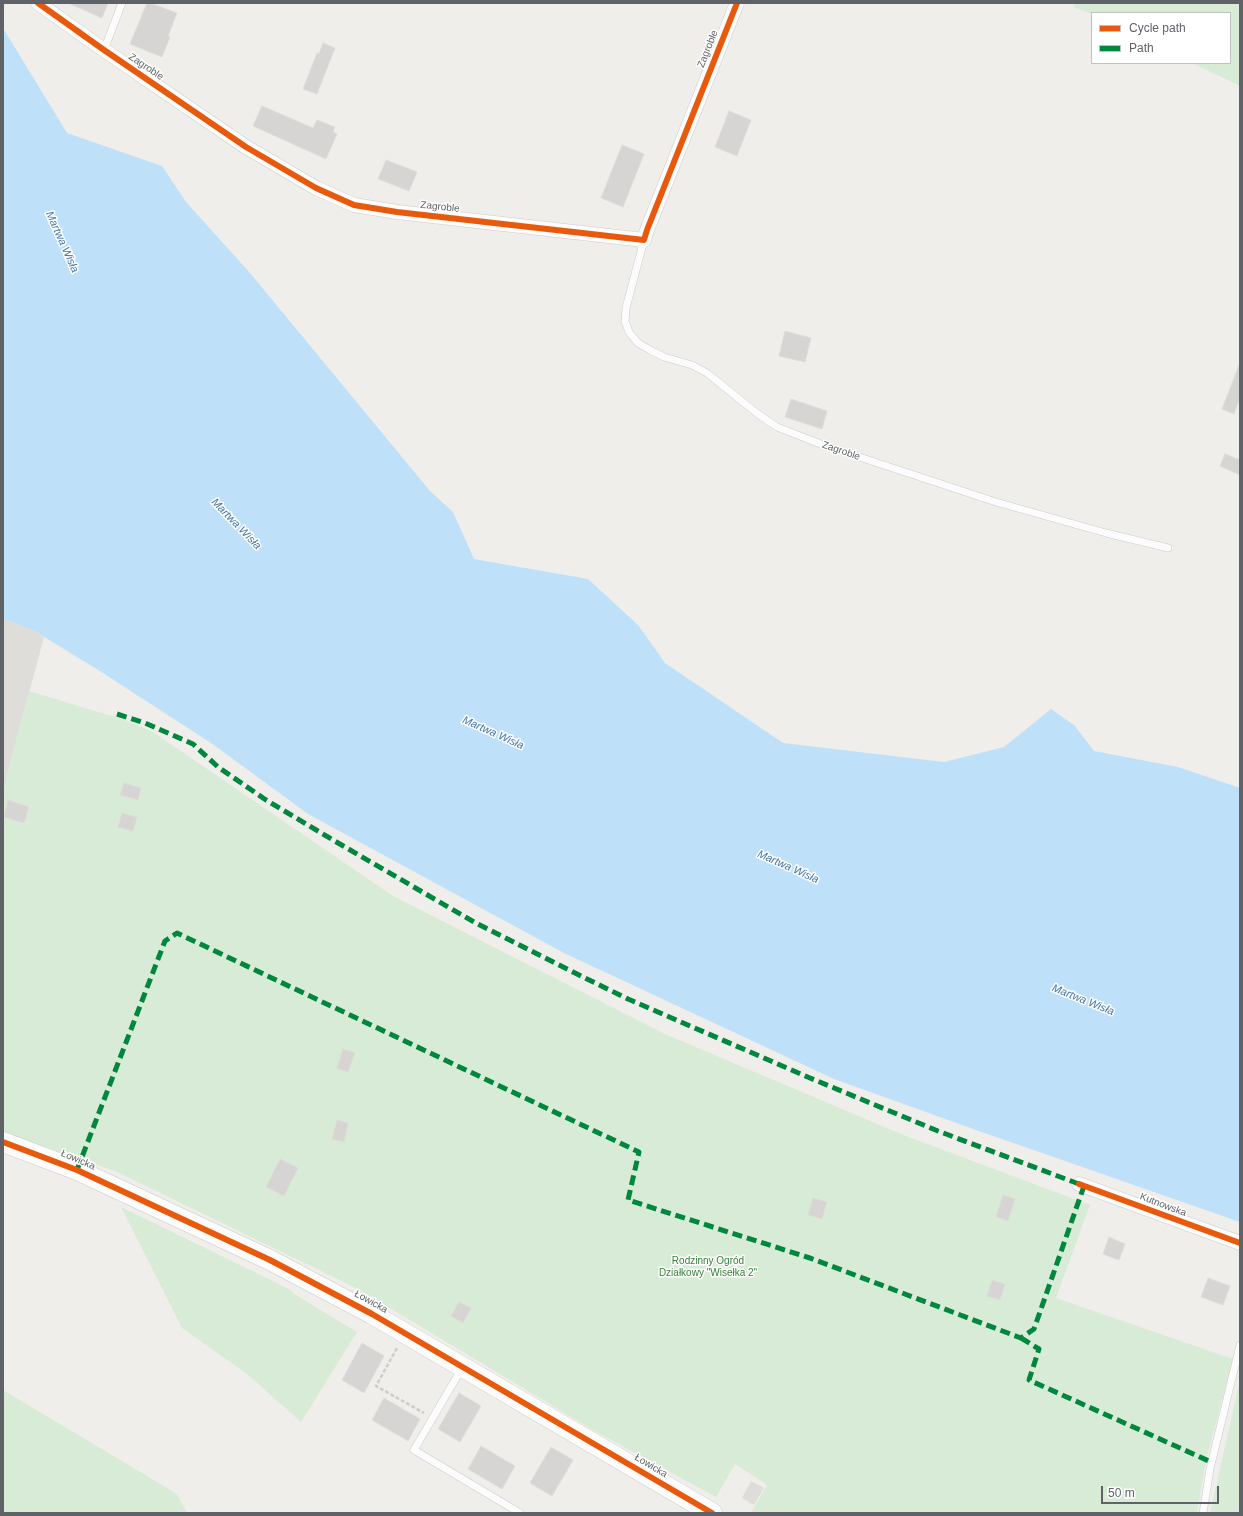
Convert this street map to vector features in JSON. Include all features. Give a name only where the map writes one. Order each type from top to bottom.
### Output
[{"type":"street","name":"Zagroble","points":[[38,3],[104,50],[246,146],[316,188],[354,205],[397,212],[644,240],[646,230],[737,3]]},
{"type":"street","name":"Łowicka","points":[[3,1142],[77,1170],[270,1260],[372,1314],[463,1366],[712,1513]]},
{"type":"street","name":"Kutnowska","points":[[1079,1184],[1214,1235],[1240,1243]]},
{"type":"lane","points":[[104,50],[122,3]]},
{"type":"lane","name":"Zagroble","points":[[644,240],[626,308],[625,321],[629,332],[638,343],[650,350],[664,357],[692,365],[707,373],[758,414],[777,427],[826,446],[996,502],[1106,534],[1168,548]]},
{"type":"lane","points":[[1203,1513],[1210,1469],[1240,1345]]},
{"type":"lane","points":[[463,1366],[414,1450],[520,1513]]},
{"type":"path","points":[[397,1347],[376,1386],[433,1418]]},
{"type":"shaded area","points":[[3,619],[33,630],[44,637],[3,790]]},
{"type":"shaded area","points":[[751,1481],[764,1488],[754,1505],[742,1498]]},
{"type":"green space","points":[[1074,3],[1240,3],[1240,86],[1194,64],[1231,64],[1231,12],[1091,12],[1091,14],[1074,7]]},
{"type":"green space","name":"Rodzinny Ogród Działkowy \"Wisełka 2\"","points":[[29,691],[125,720],[153,732],[393,896],[665,1034],[901,1134],[1090,1205],[1056,1298],[1233,1359],[1206,1460],[1197,1513],[751,1513],[767,1485],[735,1464],[716,1497],[593,1430],[360,1290],[115,1171],[3,1132],[3,790]]},
{"type":"green space","points":[[121,1207],[291,1290],[294,1294],[357,1332],[301,1422],[247,1374],[182,1328]]},
{"type":"green space","points":[[1240,1380],[1240,1513],[1210,1513]]},
{"type":"green space","points":[[3,1390],[177,1494],[187,1513],[3,1513]]},
{"type":"water","name":"Martwa Wisła","points":[[3,28],[67,133],[162,166],[186,202],[250,273],[430,491],[453,512],[474,559],[588,579],[638,625],[665,663],[783,743],[944,762],[1004,747],[1051,709],[1074,725],[1094,751],[1178,767],[1240,788],[1240,1222],[834,1079],[564,953],[308,814],[214,745],[103,673],[33,630],[3,619]]},
{"type":"building","points":[[68,3],[108,3],[102,18]]},
{"type":"building","points":[[147,3],[177,13],[162,57],[130,44]]},
{"type":"building","points":[[323,43],[335,48],[317,94],[303,89],[317,53],[319,54]]},
{"type":"building","points":[[262,106],[313,128],[317,120],[335,127],[333,132],[337,134],[326,159],[253,126]]},
{"type":"building","points":[[729,111],[751,120],[737,156],[715,147]]},
{"type":"building","points":[[622,145],[644,154],[623,207],[601,198]]},
{"type":"building","points":[[386,160],[417,172],[409,191],[378,179]]},
{"type":"building","points":[[785,331],[811,338],[805,362],[779,356]]},
{"type":"building","points":[[1239,365],[1240,398],[1234,414],[1222,409]]},
{"type":"building","points":[[791,399],[827,411],[822,429],[785,417]]},
{"type":"building","points":[[1225,454],[1240,460],[1240,475],[1220,466]]},
{"type":"building","points":[[124,783],[141,788],[138,800],[120,795]]},
{"type":"building","points":[[8,800],[29,807],[24,823],[4,817]]},
{"type":"building","points":[[122,813],[137,817],[133,831],[118,827]]},
{"type":"building","points":[[343,1049],[355,1053],[348,1072],[337,1068]]},
{"type":"building","points":[[337,1120],[348,1123],[344,1142],[332,1139]]},
{"type":"building","points":[[280,1159],[298,1168],[284,1196],[266,1187]]},
{"type":"building","points":[[1003,1195],[1015,1199],[1008,1221],[996,1217]]},
{"type":"building","points":[[813,1198],[827,1202],[822,1219],[808,1215]]},
{"type":"building","points":[[1109,1237],[1125,1244],[1119,1260],[1103,1254]]},
{"type":"building","points":[[1208,1278],[1230,1286],[1223,1305],[1201,1297]]},
{"type":"building","points":[[992,1280],[1005,1284],[1000,1300],[987,1296]]},
{"type":"building","points":[[459,1302],[471,1308],[463,1323],[451,1316]]},
{"type":"building","points":[[362,1343],[384,1356],[364,1393],[342,1380]]},
{"type":"building","points":[[459,1393],[481,1406],[460,1442],[438,1429]]},
{"type":"building","points":[[384,1398],[420,1419],[408,1441],[372,1420]]},
{"type":"building","points":[[481,1446],[515,1466],[502,1489],[468,1469]]},
{"type":"building","points":[[551,1447],[573,1460],[552,1496],[530,1483]]},
{"type":"marked path","points":[[117,714],[145,723],[193,744],[218,767],[266,800],[333,840],[474,922],[628,999],[810,1078],[938,1131],[1079,1184]]},
{"type":"marked path","points":[[77,1170],[165,941],[177,933],[639,1152],[628,1200],[810,1258],[1021,1338],[1034,1329],[1084,1186]]},
{"type":"marked path","points":[[1021,1338],[1039,1349],[1029,1380],[1211,1462]]},
{"type":"cycle path","points":[[38,3],[246,147],[316,188],[354,205],[397,212],[644,240],[737,3]]},
{"type":"cycle path","points":[[3,1142],[77,1170],[270,1260],[372,1314],[712,1513]]},
{"type":"cycle path","points":[[1079,1184],[1240,1243]]}]
